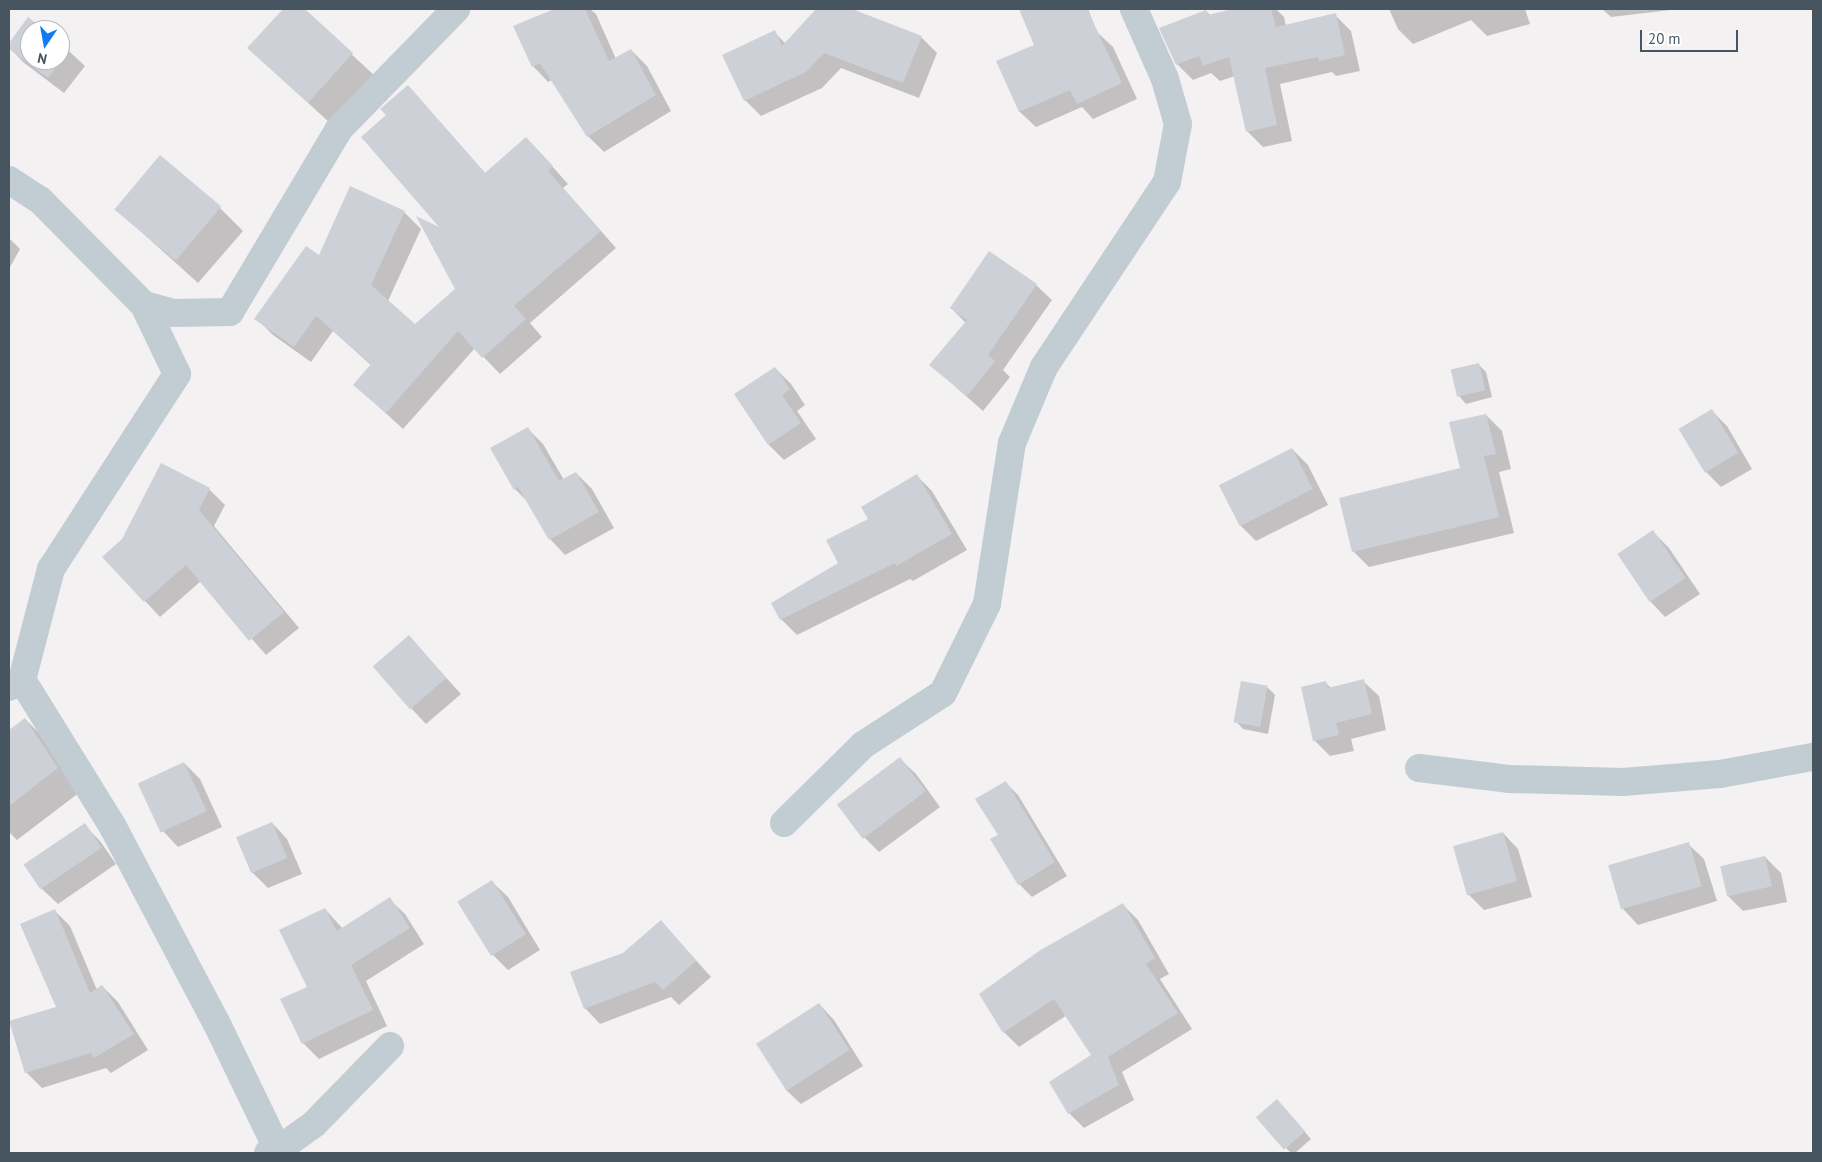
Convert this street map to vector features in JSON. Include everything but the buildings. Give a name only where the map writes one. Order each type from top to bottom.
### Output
[{"type":"street","points":[[144,305],[173,314],[230,312],[339,129],[456,9]]},
{"type":"street","points":[[784,823],[863,745],[943,693],[987,604],[1012,443],[1044,367],[1167,182],[1178,124],[1165,79],[1134,9]]},
{"type":"street","points":[[9,180],[40,200],[144,305],[177,374],[51,569],[15,683],[114,827],[216,1022],[273,1152],[314,1124],[390,1046]]},
{"type":"street","points":[[1419,768],[1510,779],[1623,782],[1720,774],[1813,757]]}]
